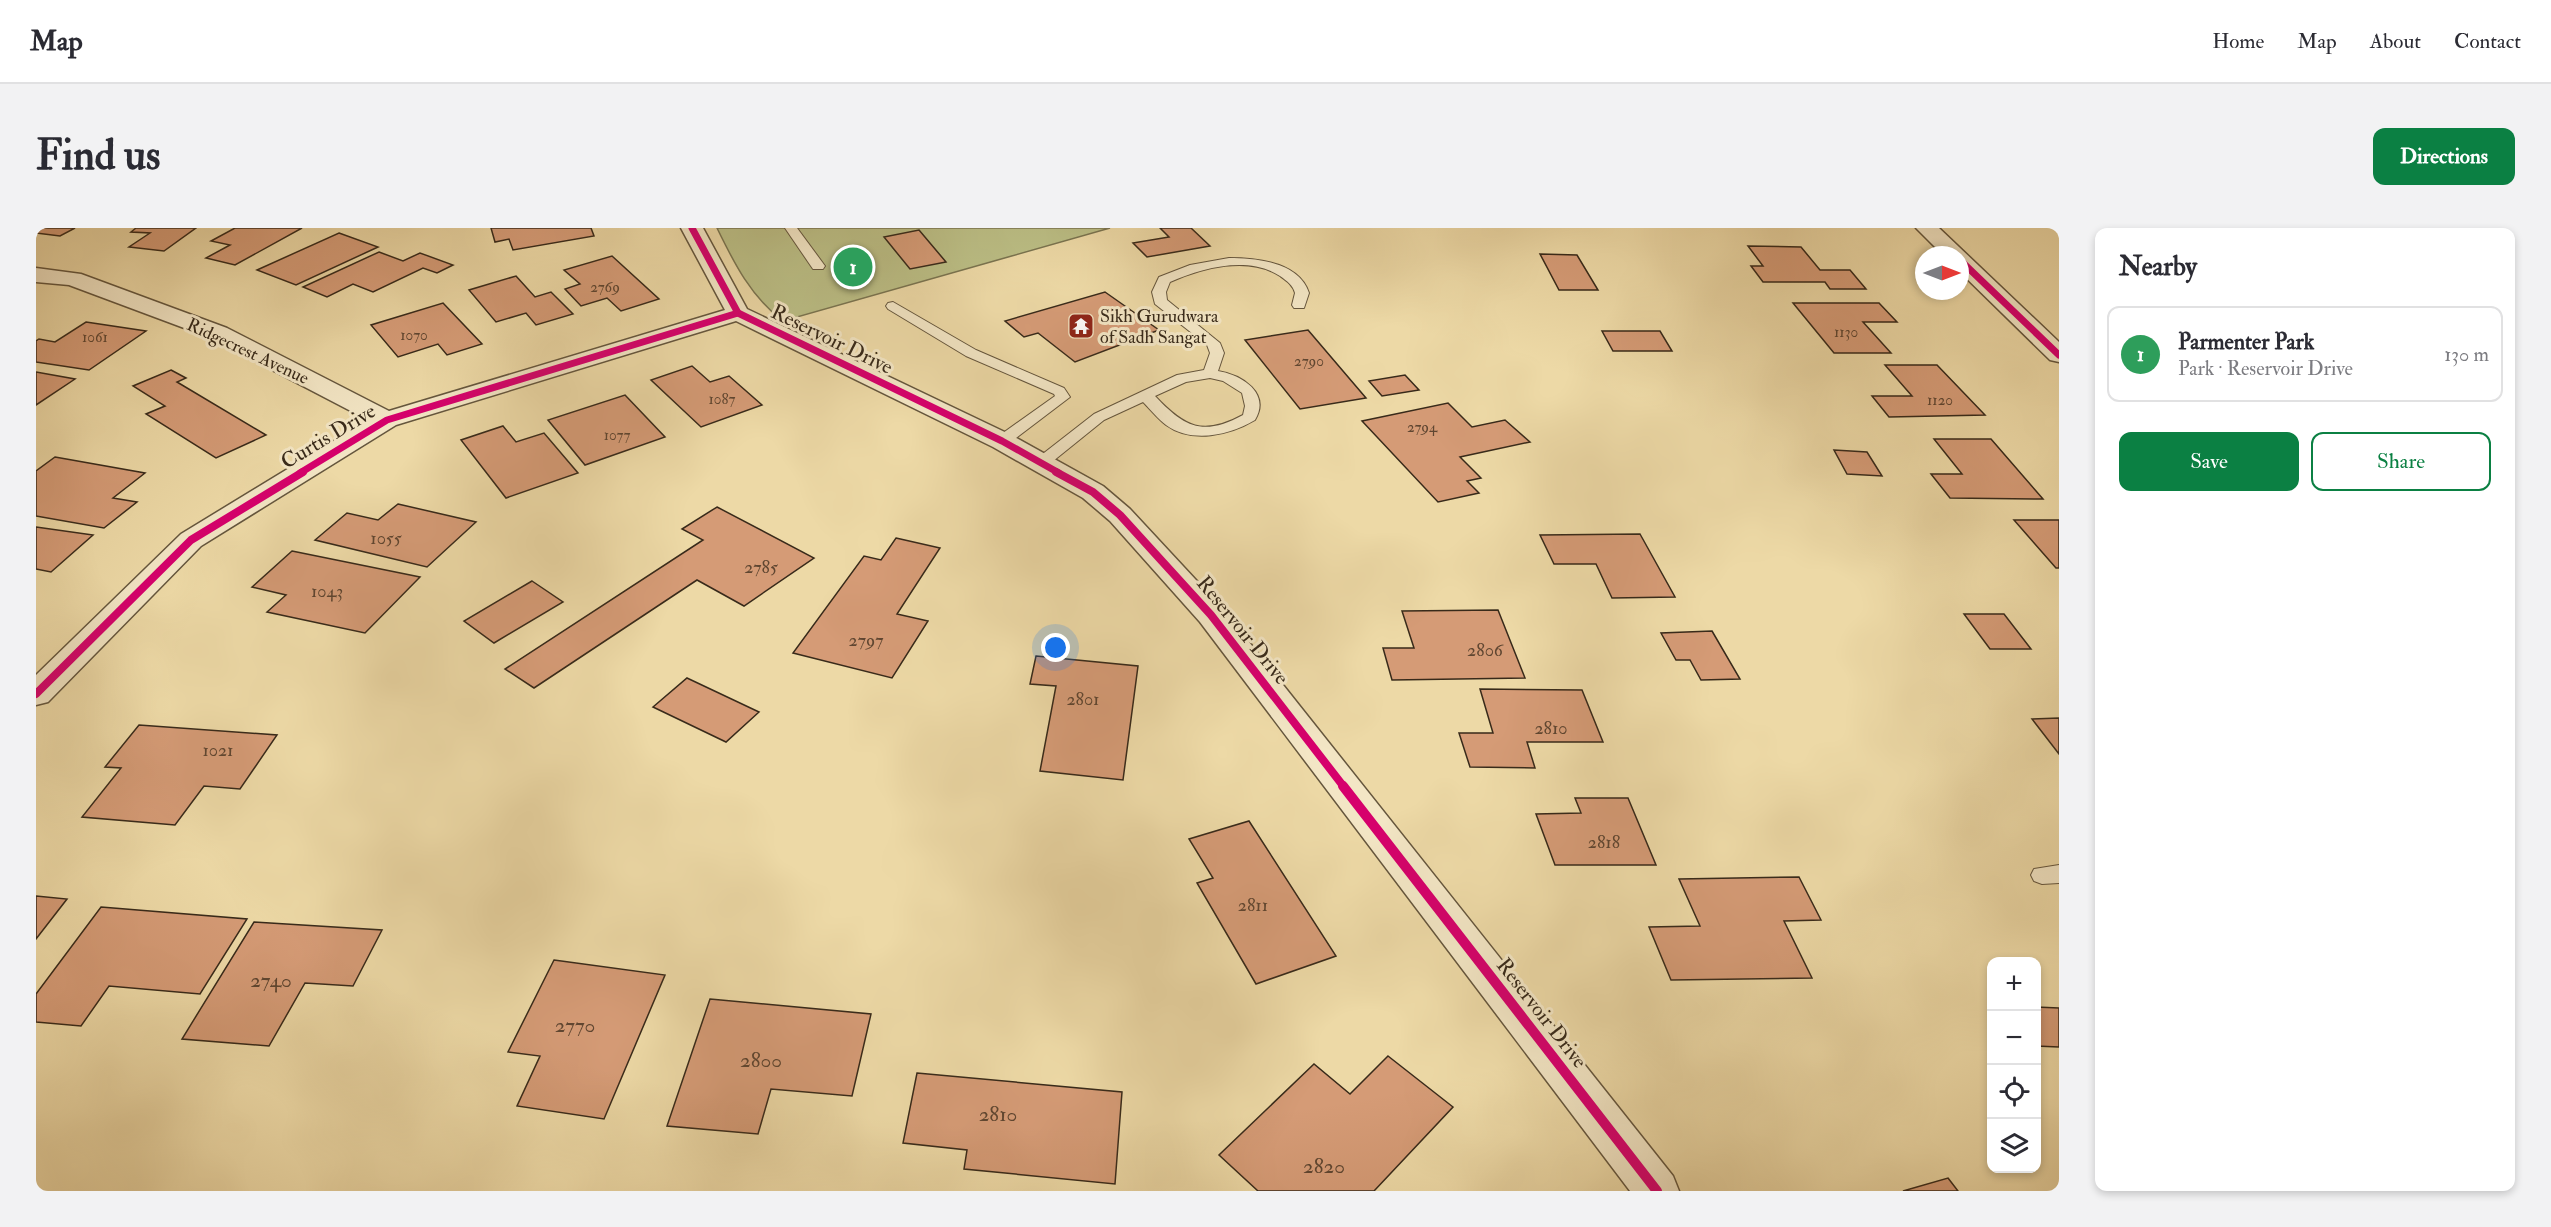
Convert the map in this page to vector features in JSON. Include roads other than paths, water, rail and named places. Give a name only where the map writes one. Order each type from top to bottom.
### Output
[{"type":"street","name":"Reservoir Drive","points":[[692,228],[738,313],[1002,441],[1093,492],[1120,515],[1211,615],[1657,1191]]},
{"type":"street","points":[[1927,228],[1946,246]]},
{"type":"street","points":[[1969,269],[2059,355]]},
{"type":"street","name":"Ridgecrest Avenue","points":[[41,285],[73,279],[219,333],[387,420]]},
{"type":"street","name":"Curtis Drive","points":[[36,694],[191,540],[387,420],[738,313]]},
{"type":"lane","points":[[791,228],[818,266]]},
{"type":"lane","points":[[1210,374],[1217,353],[1213,343],[1161,301],[1159,292],[1164,280],[1191,269],[1246,261],[1263,262],[1284,271],[1301,286],[1303,295],[1299,305]]},
{"type":"lane","points":[[893,306],[971,354],[1059,391],[1063,397],[1002,441]]},
{"type":"lane","points":[[1041,463],[1099,417],[1182,378],[1210,374],[1227,377],[1249,390],[1252,406],[1250,417],[1240,424],[1214,430],[1193,430],[1176,425],[1146,395]]},
{"type":"place","name":"Parmenter Park","points":[[853,267]]},
{"type":"place","name":"Sikh Gurudwara of Sadh Sangat","points":[[1081,326]]}]
